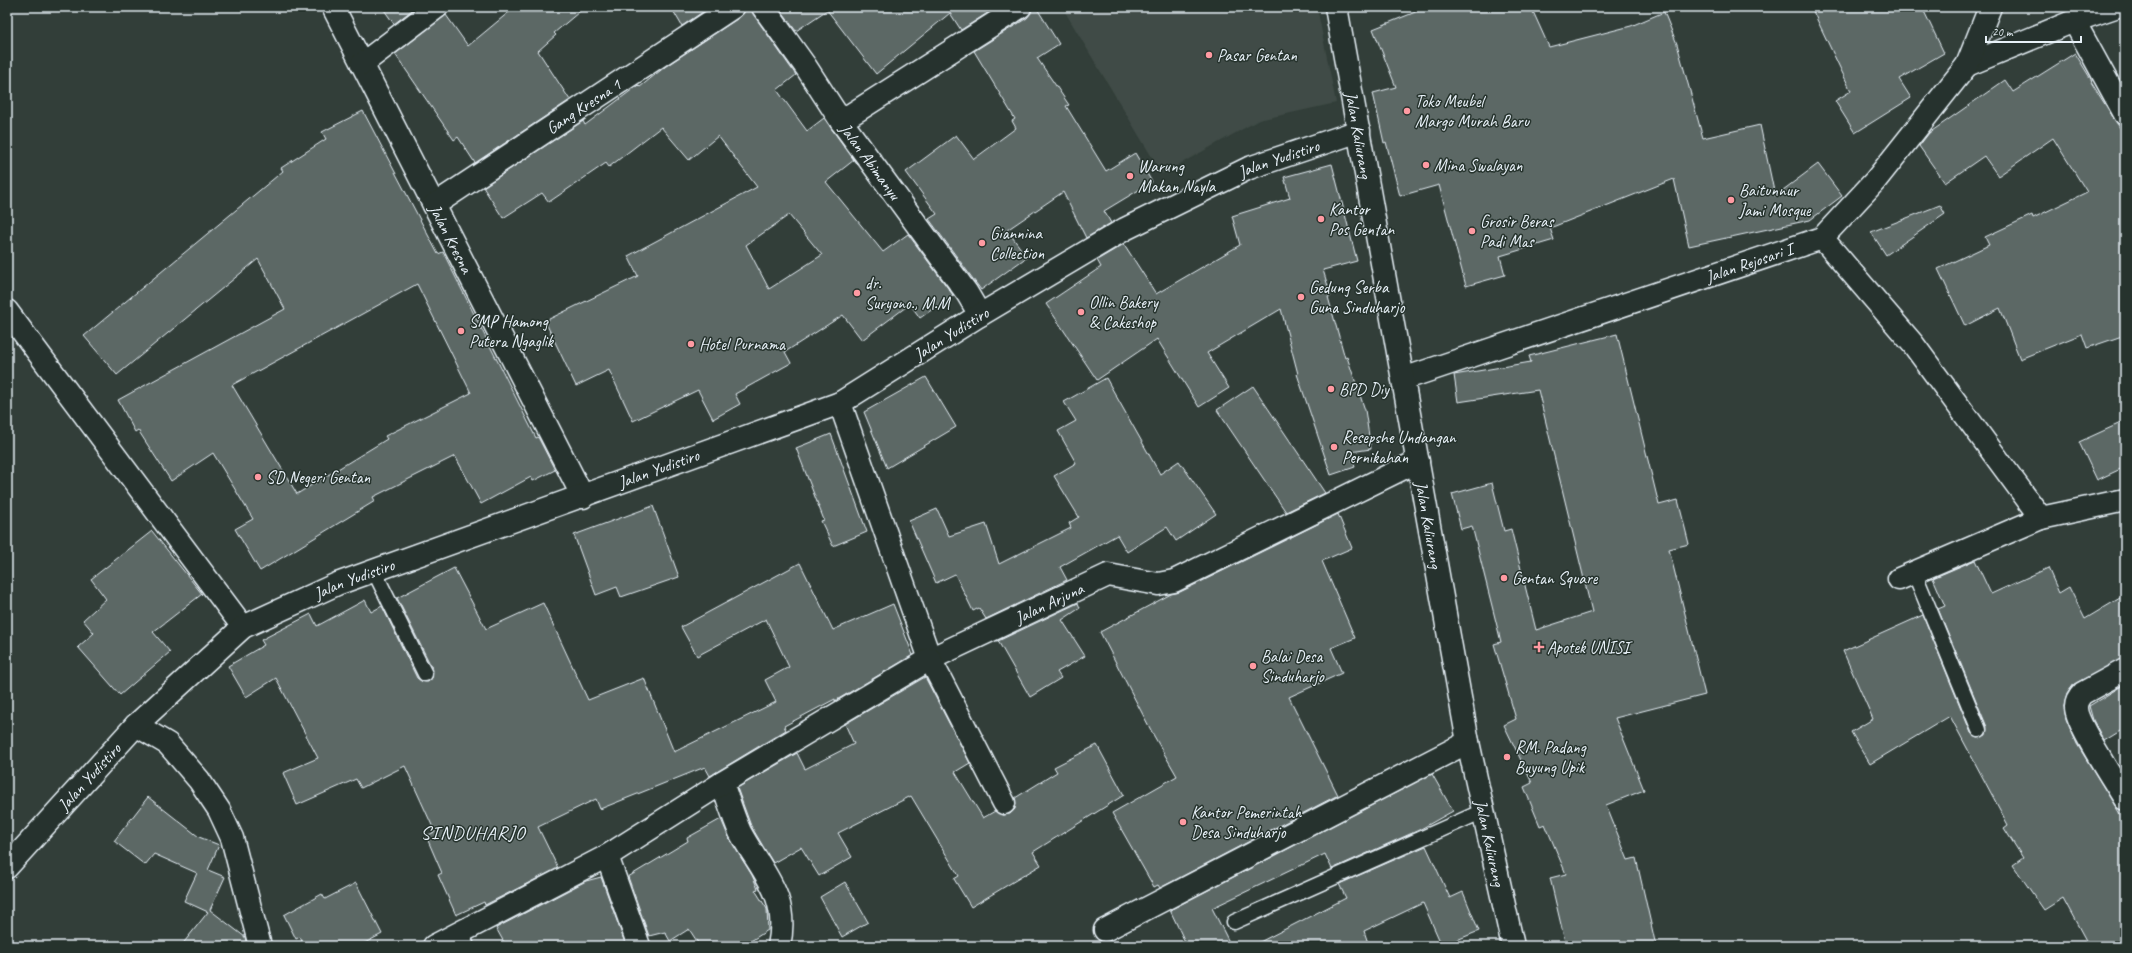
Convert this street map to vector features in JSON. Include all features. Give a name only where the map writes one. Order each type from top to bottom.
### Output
[{"type":"street","name":"Jalan Kresna","points":[[333,7],[583,497]]},
{"type":"street","points":[[362,64],[437,7]]},
{"type":"street","name":"Gang Kresna 1","points":[[434,205],[733,7]]},
{"type":"street","name":"Jalan Abimanyu","points":[[762,7],[806,66],[841,121],[967,293],[980,315]]},
{"type":"street","points":[[841,121],[1020,7]]},
{"type":"street","name":"Jalan Kaliurang","points":[[1336,7],[1468,742],[1513,946]]},
{"type":"street","name":"Jalan Rejosari I","points":[[1403,379],[1822,238],[1874,181],[1967,65],[1990,7]]},
{"type":"street","points":[[1967,65],[2074,21],[2115,7]]},
{"type":"street","points":[[2074,21],[2125,114]]},
{"type":"street","name":"Jalan Yudistiro","points":[[7,867],[136,724],[243,627],[337,584],[583,497],[840,402],[980,315],[1125,229],[1249,168],[1359,131]]},
{"type":"street","points":[[1822,238],[1913,344],[2041,518]]},
{"type":"street","points":[[7,311],[243,627]]},
{"type":"street","points":[[840,402],[930,659],[1004,803]]},
{"type":"street","name":"Jalan Arjuna","points":[[434,946],[464,939],[607,856],[722,783],[930,659],[1108,575],[1158,584],[1174,581],[1418,461]]},
{"type":"street","points":[[1907,575],[2041,518],[2125,500]]},
{"type":"street","points":[[2125,670],[2083,693],[2078,699],[2076,707],[2081,724],[2125,799]]},
{"type":"street","points":[[136,724],[168,744],[199,780],[219,810],[232,838],[260,946]]},
{"type":"street","points":[[1105,930],[1468,742]]},
{"type":"street","points":[[722,783],[740,830],[776,891],[782,913],[779,946]]},
{"type":"street","points":[[607,856],[639,946]]},
{"type":"lane","points":[[374,571],[425,674]]},
{"type":"lane","points":[[1907,575],[1979,730]]},
{"type":"lane","points":[[1234,922],[1483,811]]},
{"type":"shaded area","name":"Pasar Gentan","points":[[1062,7],[1317,7],[1336,103],[1259,120],[1162,174]]},
{"type":"building","points":[[382,7],[416,7],[394,24]]},
{"type":"building","points":[[515,7],[585,7],[554,33],[556,35],[538,51],[570,100],[475,163],[458,137],[454,140],[395,54],[446,15],[468,46]]},
{"type":"building","points":[[671,7],[710,7],[682,26]]},
{"type":"building","points":[[745,7],[751,7],[753,14],[796,75],[777,90],[807,131],[824,118],[854,160],[826,182],[883,252],[908,234],[953,295],[920,318],[910,304],[862,340],[843,315],[785,352],[791,363],[735,394],[740,404],[713,419],[698,390],[633,421],[609,370],[576,386],[545,321],[638,276],[628,256],[757,187],[718,136],[689,160],[661,127],[609,167],[606,163],[549,202],[542,193],[503,218],[483,187],[583,121],[585,125],[638,85],[640,87],[666,66],[744,13]],"holes":[[[789,215],[822,255],[769,289],[746,245]]]},
{"type":"building","points":[[778,7],[997,7],[961,30],[950,13],[876,74],[827,10],[796,31]]},
{"type":"building","points":[[1032,7],[1036,7],[1059,44],[1037,58],[1069,105],[1066,106],[1106,171],[1135,153],[1152,182],[1104,211],[1111,223],[1086,238],[1063,192],[1007,230],[1027,257],[981,290],[929,219],[937,214],[906,172],[956,135],[974,159],[1016,128],[1012,121],[1015,119],[974,51],[1027,18],[1031,13]]},
{"type":"building","points":[[1428,7],[1531,7],[1549,47],[1631,26],[1664,12],[1677,44],[1703,138],[1760,125],[1775,196],[1818,164],[1842,196],[1810,220],[1689,246],[1674,179],[1550,228],[1554,240],[1500,256],[1505,275],[1466,286],[1439,185],[1400,196],[1386,142],[1384,143],[1373,93],[1396,87],[1373,29]]},
{"type":"building","points":[[1811,7],[1922,7],[1944,53],[1899,79],[1911,98],[1855,133],[1835,101],[1851,91]]},
{"type":"building","points":[[2075,53],[2092,81],[2091,82],[2125,136],[2125,335],[2087,348],[2082,334],[2020,359],[2000,308],[1965,326],[1938,269],[1989,245],[1985,237],[2032,215],[2033,218],[2087,192],[2053,138],[1998,176],[1984,156],[1945,183],[1919,146],[1929,133],[2005,80],[2013,92]]},
{"type":"building","points":[[363,111],[438,254],[443,252],[536,438],[538,437],[555,470],[533,481],[531,477],[481,504],[455,456],[373,497],[375,501],[260,571],[235,529],[253,519],[213,453],[171,481],[138,430],[135,432],[118,400],[285,309],[258,259],[117,375],[84,336],[283,171],[281,168],[326,139],[322,132]],"holes":[[[417,284],[471,393],[385,436],[387,439],[297,494],[232,385]]]},
{"type":"building","points":[[1332,164],[1357,261],[1323,270],[1331,296],[1328,297],[1345,358],[1347,357],[1365,410],[1371,449],[1350,452],[1355,467],[1331,475],[1297,374],[1281,309],[1207,353],[1229,388],[1199,407],[1157,339],[1097,380],[1046,304],[1101,267],[1097,260],[1124,244],[1156,294],[1240,245],[1232,216],[1290,198],[1284,177]]},
{"type":"building","points":[[1940,205],[1945,214],[1886,255],[1871,232]]},
{"type":"building","points":[[1617,334],[1659,505],[1678,500],[1689,544],[1669,549],[1705,695],[1615,718],[1644,790],[1606,805],[1628,860],[1636,858],[1656,946],[1566,946],[1550,878],[1566,874],[1545,824],[1540,826],[1524,787],[1532,783],[1504,725],[1516,719],[1494,644],[1501,642],[1472,526],[1461,529],[1452,494],[1492,483],[1504,531],[1511,529],[1536,630],[1592,612],[1538,390],[1458,402],[1454,375],[1531,362],[1529,356]]},
{"type":"building","points":[[926,377],[956,427],[887,468],[864,412]]},
{"type":"building","points":[[1106,378],[1160,474],[1179,461],[1216,514],[1176,541],[1167,527],[1127,552],[1117,535],[1060,567],[1067,580],[986,619],[979,608],[973,611],[955,574],[936,583],[909,521],[937,509],[949,536],[986,524],[999,564],[1071,528],[1069,523],[1079,517],[1054,476],[1076,463],[1058,431],[1076,421],[1064,402]]},
{"type":"building","points":[[1253,386],[1325,493],[1286,512],[1217,410]]},
{"type":"building","points":[[2125,421],[2125,467],[2097,480],[2079,442]]},
{"type":"building","points":[[831,434],[867,532],[833,546],[821,521],[824,520],[796,448]]},
{"type":"building","points":[[653,506],[679,577],[621,597],[617,587],[596,595],[574,535]]},
{"type":"building","points":[[1338,514],[1352,548],[1322,561],[1355,638],[1331,648],[1342,673],[1289,697],[1338,795],[1160,888],[1158,885],[1154,887],[1112,813],[1177,776],[1154,736],[1100,632],[1171,594],[1180,592]]},
{"type":"building","points":[[152,531],[202,594],[153,632],[170,652],[120,695],[78,647],[94,633],[83,620],[106,599],[91,579]]},
{"type":"building","points":[[1975,560],[1991,594],[2048,568],[2059,593],[2069,587],[2085,619],[2125,595],[2125,658],[2074,684],[2067,694],[2064,706],[2066,719],[2077,744],[2125,822],[2125,946],[2089,946],[2063,898],[2044,910],[2013,865],[2023,858],[2004,828],[2008,825],[1950,716],[1870,764],[1851,732],[1873,719],[1843,651],[1923,615],[1971,733],[1978,738],[1986,735],[1987,727],[1938,609],[1945,606],[1933,578]]},
{"type":"building","points":[[800,563],[833,630],[893,604],[913,655],[835,701],[835,699],[784,726],[786,730],[710,776],[705,767],[600,809],[596,799],[538,827],[558,868],[485,905],[484,902],[456,915],[438,875],[442,873],[426,836],[435,832],[405,766],[361,788],[356,779],[297,805],[283,773],[318,758],[276,678],[246,697],[228,666],[264,645],[261,640],[311,614],[317,626],[365,600],[371,612],[382,606],[417,678],[421,681],[428,682],[432,678],[433,670],[397,598],[454,568],[486,629],[543,603],[588,700],[644,678],[674,752],[776,702],[765,680],[789,667],[766,619],[697,656],[681,627]]},
{"type":"building","points":[[1078,603],[1080,608],[1062,620],[1085,656],[1057,672],[1061,678],[1030,697],[998,641]]},
{"type":"building","points":[[925,677],[970,763],[955,772],[983,818],[995,811],[1003,815],[1010,814],[1015,809],[1015,798],[1057,772],[1054,767],[1097,745],[1124,795],[1033,852],[1041,865],[971,907],[954,879],[959,876],[911,796],[838,833],[852,857],[819,876],[801,847],[773,863],[751,826],[737,788],[797,753],[805,769],[854,744],[845,724]]},
{"type":"building","points":[[2125,684],[2125,728],[2104,741],[2093,720],[2089,706]]},
{"type":"building","points":[[1432,774],[1453,811],[1419,830],[1332,869],[1325,854],[1212,908],[1231,946],[1187,946],[1170,910]]},
{"type":"building","points":[[148,797],[199,837],[219,845],[208,870],[225,877],[210,910],[245,937],[247,946],[181,946],[208,912],[184,901],[197,873],[154,854],[145,865],[114,841]]},
{"type":"building","points":[[721,819],[729,838],[752,875],[758,889],[755,890],[767,909],[768,930],[743,946],[700,946],[689,929],[670,941],[665,932],[649,936],[628,877],[688,841],[687,838]]},
{"type":"building","points":[[1426,846],[1450,898],[1463,892],[1479,931],[1442,946],[1423,903],[1364,931],[1369,946],[1252,946],[1346,898],[1339,884]]},
{"type":"building","points":[[601,877],[625,943],[612,946],[506,946],[496,928],[586,881]]},
{"type":"building","points":[[845,882],[868,922],[842,937],[820,897]]},
{"type":"building","points":[[356,883],[382,934],[359,946],[304,946],[300,937],[296,939],[284,915],[322,894],[325,899]]},
{"type":"place","name":"Pasar Gentan","points":[[1209,55]]},
{"type":"place","name":"Toko Meubel Margo Murah Baru","points":[[1407,111]]},
{"type":"place","name":"Mina Swalayan","points":[[1426,165]]},
{"type":"place","name":"Warung Makan Nayla","points":[[1130,176]]},
{"type":"place","name":"Baitunnur Jami Mosque","points":[[1731,200]]},
{"type":"place","name":"Kantor Pos Gentan","points":[[1321,219]]},
{"type":"place","name":"Grosir Beras Padi Mas","points":[[1472,231]]},
{"type":"place","name":"Giannina Collection","points":[[982,243]]},
{"type":"place","name":"dr. Suryono., M.M","points":[[857,293]]},
{"type":"place","name":"Gedung Serba Guna Sinduharjo","points":[[1301,297]]},
{"type":"place","name":"Ollin Bakery & Cakeshop","points":[[1081,312]]},
{"type":"place","name":"SMP Hamong Putera Ngaglik","points":[[461,331]]},
{"type":"place","name":"Hotel Purnama","points":[[691,344]]},
{"type":"place","name":"BPD Diy","points":[[1331,389]]},
{"type":"place","name":"Resepshe Undangan Pernikahan","points":[[1334,447]]},
{"type":"place","name":"SD Negeri Gentan","points":[[258,477]]},
{"type":"place","name":"Gentan Square","points":[[1504,578]]},
{"type":"place","name":"Apotek UNISI","points":[[1539,647]]},
{"type":"place","name":"Balai Desa Sinduharjo","points":[[1253,666]]},
{"type":"place","name":"RM. Padang Buyung Upik","points":[[1507,757]]},
{"type":"place","name":"Kantor Pemerintah Desa Sinduharjo","points":[[1183,822]]},
{"type":"district","name":"SINDUHARJO","points":[[473,833]]}]
